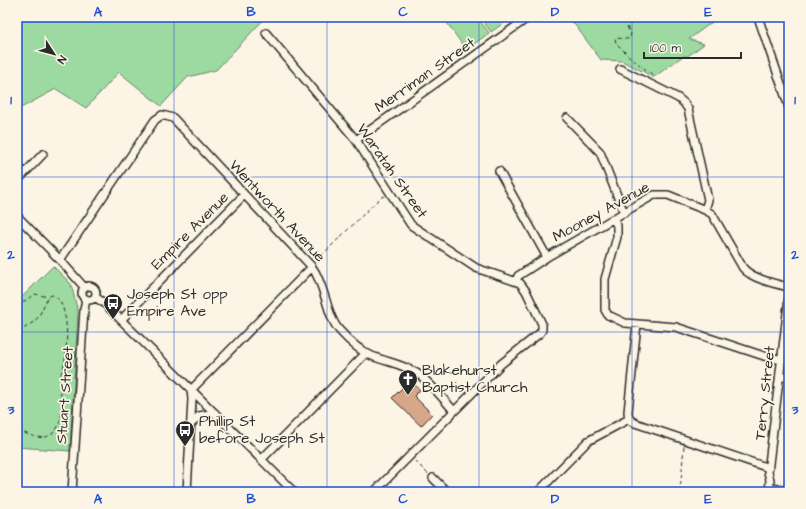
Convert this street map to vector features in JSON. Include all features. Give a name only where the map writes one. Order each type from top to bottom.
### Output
[{"type":"street","name":"Merriman Street","points":[[356,140],[529,17]]},
{"type":"street","points":[[758,17],[789,107]]},
{"type":"street","name":"Waratah Street","points":[[266,33],[356,140],[413,227],[476,268],[516,281]]},
{"type":"street","points":[[620,69],[678,98],[688,109],[708,200],[706,210]]},
{"type":"street","name":"Wentworth Avenue","points":[[60,260],[155,120],[162,115],[173,118],[312,267],[318,275],[322,285],[334,324],[346,338],[366,353],[410,369],[418,374],[454,411]]},
{"type":"street","points":[[566,118],[600,152],[624,213]]},
{"type":"street","points":[[17,181],[43,154]]},
{"type":"street","points":[[499,171],[547,257]]},
{"type":"street","name":"Mooney Avenue","points":[[516,281],[518,276],[547,257],[654,195],[660,194],[668,195],[706,210],[714,217],[747,273],[789,287]]},
{"type":"street","name":"Empire Avenue","points":[[121,320],[244,195]]},
{"type":"street","points":[[17,216],[85,288]]},
{"type":"street","points":[[614,219],[618,231],[605,276],[605,312],[611,317],[622,322],[676,327],[764,356],[782,360]]},
{"type":"street","points":[[191,390],[312,267]]},
{"type":"street","points":[[374,492],[506,360],[538,335],[542,330],[541,320],[526,291],[520,283],[516,281]]},
{"type":"street","points":[[85,288],[91,287],[95,289],[95,298]]},
{"type":"street","points":[[85,288],[83,294],[86,299],[91,300],[95,298],[104,303],[294,492]]},
{"type":"street","name":"Terry Street","points":[[769,490],[769,468],[789,297]]},
{"type":"street","name":"Stuart Street","points":[[72,492],[86,299]]},
{"type":"street","points":[[637,324],[628,412],[629,419],[635,423],[769,468]]},
{"type":"street","points":[[262,459],[366,353]]},
{"type":"street","points":[[780,377],[789,377]]},
{"type":"street","points":[[187,492],[192,399],[191,390]]},
{"type":"street","points":[[191,424],[198,416],[214,413]]},
{"type":"street","points":[[538,492],[588,442],[629,419]]},
{"type":"street","points":[[433,478],[447,492]]},
{"type":"street","points":[[769,490],[789,490]]},
{"type":"path","points":[[627,26],[631,34],[629,39],[616,38],[616,44],[632,59],[653,75],[649,84]]},
{"type":"path","points":[[312,267],[315,262],[380,198],[390,193]]},
{"type":"path","points":[[17,306],[35,294],[48,297],[52,295],[57,296],[65,317],[66,349],[61,375],[60,397],[62,417],[59,425],[52,434],[45,437],[33,436],[17,430]]},
{"type":"path","points":[[17,340],[22,330],[35,321],[39,316],[48,297]]},
{"type":"path","points":[[680,492],[685,440]]},
{"type":"path","points":[[410,456],[433,478]]},
{"type":"green space","points":[[17,17],[266,17],[216,70],[188,77],[161,106],[119,72],[86,108],[56,89],[17,110]]},
{"type":"green space","points":[[443,17],[477,17],[489,33],[466,50]]},
{"type":"green space","points":[[480,17],[512,17],[491,32]]},
{"type":"green space","points":[[569,17],[719,17],[689,39],[704,44],[688,56],[683,56],[654,77],[622,61],[601,60]]},
{"type":"green space","points":[[53,266],[71,284],[78,312],[70,451],[17,447],[17,302]]},
{"type":"building","points":[[410,380],[420,390],[414,396],[432,414],[421,426],[392,398]]},
{"type":"place","name":"Joseph St opp Empire Ave","points":[[113,320]]},
{"type":"place","name":"Blakehurst Baptist Church","points":[[408,396]]},
{"type":"place","name":"Phillip St before Joseph St","points":[[185,447]]}]
